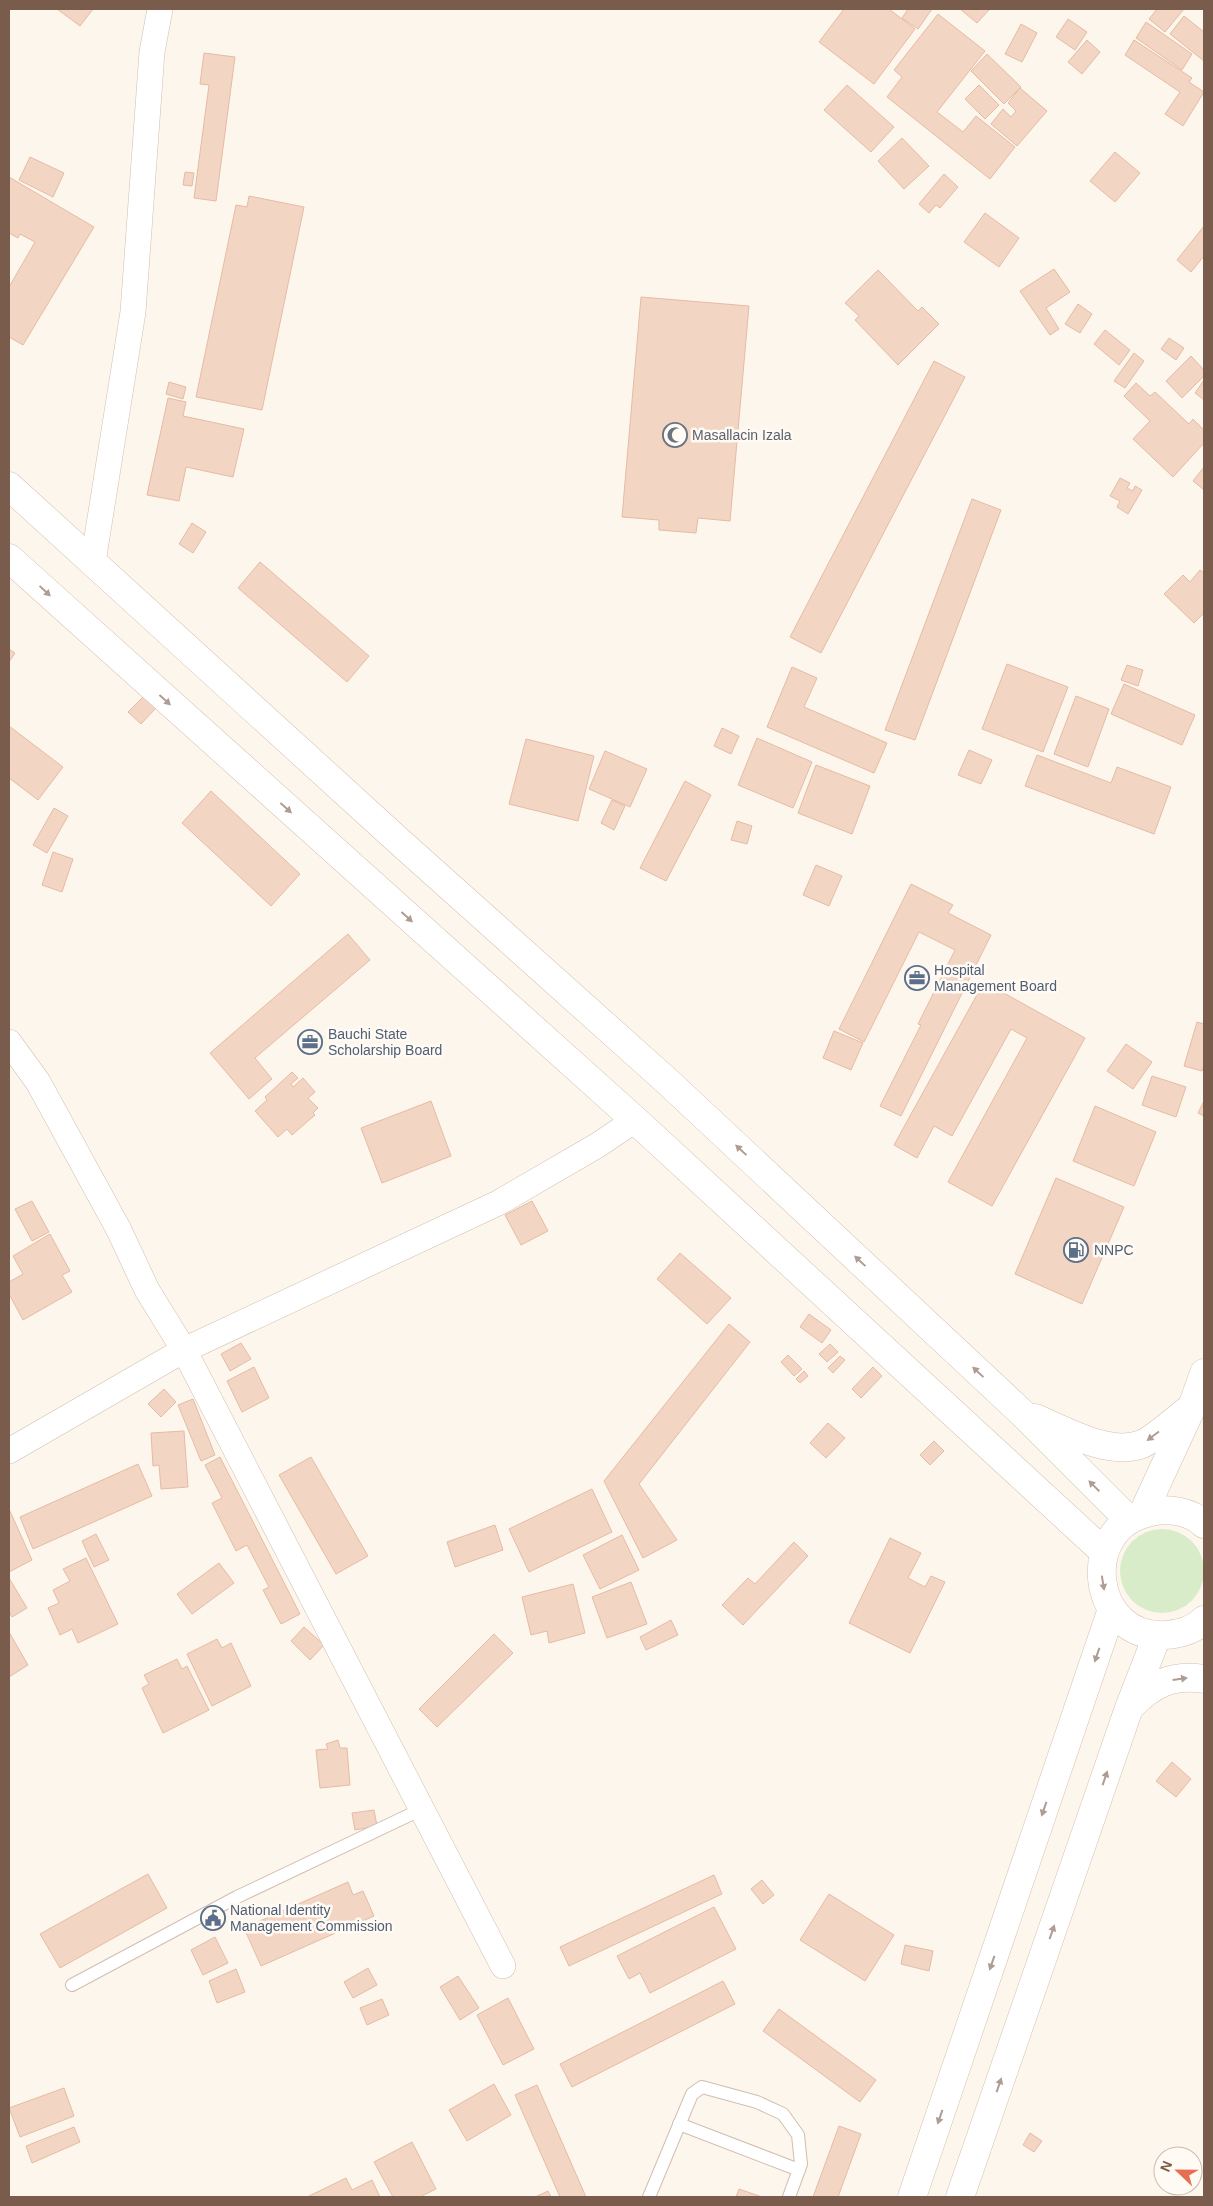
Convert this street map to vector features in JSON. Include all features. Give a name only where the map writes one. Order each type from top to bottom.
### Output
[{"type":"street","points":[[93,562],[133,312],[152,52],[160,9]]},
{"type":"street","points":[[9,486],[401,844],[668,1082],[1136,1517]]},
{"type":"street","points":[[9,558],[634,1120],[1104,1552]]},
{"type":"street","points":[[9,1042],[38,1082],[119,1230],[147,1290],[184,1350],[503,1966]]},
{"type":"street","points":[[9,1451],[184,1350],[498,1203],[598,1145],[634,1120]]},
{"type":"street","points":[[1204,1373],[1192,1406],[1136,1517],[1110,1540],[1104,1552],[1101,1567],[1105,1596],[1112,1609],[1125,1622],[1140,1631],[1157,1636],[1179,1634],[1199,1626],[1204,1620]]},
{"type":"street","points":[[1021,1412],[1088,1440],[1117,1448],[1143,1444],[1192,1406]]},
{"type":"street","points":[[1136,1517],[1162,1509],[1181,1512],[1204,1524]]},
{"type":"street","points":[[912,2197],[1112,1609]]},
{"type":"street","points":[[960,2197],[1129,1708],[1157,1636]]},
{"type":"street","points":[[1129,1708],[1141,1695],[1157,1684],[1176,1679],[1204,1679]]},
{"type":"lane","points":[[72,1985],[237,1897],[422,1809]]},
{"type":"lane","points":[[649,2197],[692,2094],[702,2087],[757,2102],[783,2114],[798,2135],[801,2164],[789,2197]]},
{"type":"lane","points":[[679,2124],[799,2170]]},
{"type":"green space","points":[[1162,1529],[1185,1536],[1197,1548],[1204,1571],[1197,1594],[1185,1606],[1162,1613],[1139,1606],[1127,1594],[1120,1571],[1127,1548],[1139,1536]]},
{"type":"building","points":[[57,9],[93,9],[80,26]]},
{"type":"building","points":[[844,9],[889,9],[915,29],[874,84],[819,42]]},
{"type":"building","points":[[908,9],[932,9],[918,29],[902,18]]},
{"type":"building","points":[[960,9],[987,9],[989,10],[977,23]]},
{"type":"building","points":[[1157,9],[1184,9],[1165,32],[1149,19]]},
{"type":"building","points":[[938,14],[985,51],[937,112],[963,132],[976,116],[1015,147],[990,179],[887,97],[902,77],[894,70]]},
{"type":"building","points":[[1184,16],[1204,32],[1204,61],[1170,34]]},
{"type":"building","points":[[1068,19],[1087,32],[1075,50],[1056,37]]},
{"type":"building","points":[[1146,22],[1192,54],[1182,70],[1136,38]]},
{"type":"building","points":[[1021,24],[1037,33],[1022,62],[1005,54]]},
{"type":"building","points":[[1087,40],[1100,52],[1082,74],[1068,62]]},
{"type":"building","points":[[1134,40],[1192,78],[1189,82],[1204,92],[1183,126],[1165,114],[1180,92],[1125,55]]},
{"type":"building","points":[[204,53],[235,57],[216,201],[194,198],[209,85],[200,84]]},
{"type":"building","points":[[987,54],[1021,87],[1004,104],[971,71]]},
{"type":"building","points":[[847,85],[894,127],[871,152],[824,110]]},
{"type":"building","points":[[979,85],[999,105],[985,119],[965,99]]},
{"type":"building","points":[[1020,88],[1047,111],[1017,146],[991,124],[1003,109],[1011,117],[1016,111],[1008,103]]},
{"type":"building","points":[[902,138],[929,166],[904,189],[878,161]]},
{"type":"building","points":[[1115,152],[1140,173],[1115,202],[1090,181]]},
{"type":"building","points":[[30,157],[64,173],[53,197],[19,180]]},
{"type":"building","points":[[185,172],[194,173],[192,186],[183,185]]},
{"type":"building","points":[[944,174],[958,187],[940,208],[936,205],[929,213],[919,204]]},
{"type":"building","points":[[9,177],[94,227],[23,345],[9,337],[9,287],[35,242],[20,234],[18,238],[9,233]]},
{"type":"building","points":[[249,196],[304,207],[262,410],[196,397],[236,205],[247,207]]},
{"type":"building","points":[[985,213],[1019,238],[999,267],[964,242]]},
{"type":"building","points":[[1204,226],[1204,256],[1191,272],[1177,260]]},
{"type":"building","points":[[1054,269],[1070,292],[1046,308],[1059,329],[1050,335],[1020,291]]},
{"type":"building","points":[[878,270],[918,311],[922,307],[939,324],[898,365],[855,320],[859,316],[845,303]]},
{"type":"building","points":[[641,297],[749,306],[730,521],[698,518],[696,533],[659,530],[659,520],[622,517]]},
{"type":"building","points":[[1078,304],[1092,314],[1080,333],[1065,324]]},
{"type":"building","points":[[1105,330],[1130,350],[1119,365],[1094,344]]},
{"type":"building","points":[[1169,338],[1184,348],[1176,360],[1161,349]]},
{"type":"building","points":[[1134,353],[1144,361],[1125,388],[1114,381]]},
{"type":"building","points":[[1191,356],[1204,370],[1204,376],[1182,398],[1166,381]]},
{"type":"building","points":[[934,361],[965,377],[821,653],[790,637]]},
{"type":"building","points":[[1204,380],[1204,400],[1195,393]]},
{"type":"building","points":[[169,382],[186,387],[183,399],[166,394]]},
{"type":"building","points":[[1136,383],[1150,396],[1155,392],[1189,424],[1193,419],[1204,430],[1204,443],[1173,477],[1133,439],[1150,421],[1124,396]]},
{"type":"building","points":[[168,398],[186,402],[183,416],[244,429],[233,477],[186,467],[179,501],[147,495]]},
{"type":"building","points":[[1204,467],[1204,490],[1193,481]]},
{"type":"building","points":[[1120,478],[1130,483],[1127,488],[1133,491],[1135,486],[1142,490],[1128,514],[1117,507],[1120,501],[1110,496]]},
{"type":"building","points":[[972,499],[1001,510],[915,740],[885,730]]},
{"type":"building","points":[[192,523],[206,532],[193,553],[179,544]]},
{"type":"building","points":[[260,562],[369,656],[347,682],[238,588]]},
{"type":"building","points":[[1200,570],[1204,573],[1204,613],[1194,623],[1164,594],[1183,575],[1190,582]]},
{"type":"building","points":[[9,649],[15,653],[9,662]]},
{"type":"building","points":[[1007,664],[1068,687],[1043,752],[982,729]]},
{"type":"building","points":[[1127,665],[1143,670],[1138,686],[1121,680]]},
{"type":"building","points":[[792,667],[817,678],[804,707],[887,743],[874,773],[767,727]]},
{"type":"building","points":[[1124,684],[1195,715],[1182,745],[1111,714]]},
{"type":"building","points":[[144,696],[156,708],[141,724],[128,712]]},
{"type":"building","points":[[1076,696],[1109,709],[1088,767],[1054,754]]},
{"type":"building","points":[[9,726],[63,767],[38,800],[9,778]]},
{"type":"building","points":[[722,728],[739,736],[731,754],[714,746]]},
{"type":"building","points":[[757,738],[812,762],[793,808],[738,785]]},
{"type":"building","points":[[526,739],[594,756],[578,821],[509,804]]},
{"type":"building","points":[[969,750],[992,760],[981,784],[958,775]]},
{"type":"building","points":[[605,751],[647,769],[630,807],[589,789]]},
{"type":"building","points":[[1037,755],[1111,783],[1117,767],[1171,787],[1154,834],[1025,786]]},
{"type":"building","points":[[816,765],[870,786],[852,834],[798,813]]},
{"type":"building","points":[[685,781],[711,795],[666,881],[640,868]]},
{"type":"building","points":[[211,791],[300,874],[271,906],[182,823]]},
{"type":"building","points":[[612,800],[625,806],[614,830],[601,823]]},
{"type":"building","points":[[54,808],[68,816],[47,853],[33,845]]},
{"type":"building","points":[[737,821],[752,826],[747,844],[731,840]]},
{"type":"building","points":[[53,852],[73,859],[62,892],[42,885]]},
{"type":"building","points":[[816,865],[842,876],[829,906],[803,895]]},
{"type":"building","points":[[911,884],[953,905],[948,913],[991,935],[901,1116],[880,1106],[921,1025],[918,1024],[955,950],[919,932],[864,1042],[839,1029]]},
{"type":"building","points":[[348,934],[370,960],[255,1058],[272,1079],[249,1099],[210,1053]]},
{"type":"building","points":[[984,982],[1085,1038],[992,1206],[948,1182],[1027,1038],[1011,1029],[952,1136],[934,1126],[917,1158],[894,1145]]},
{"type":"building","points":[[1197,1022],[1204,1024],[1204,1065],[1202,1071],[1184,1066]]},
{"type":"building","points":[[834,1031],[863,1043],[851,1070],[823,1058]]},
{"type":"building","points":[[1126,1044],[1152,1062],[1133,1089],[1107,1071]]},
{"type":"building","points":[[292,1072],[298,1078],[291,1084],[293,1087],[303,1078],[315,1092],[308,1098],[318,1108],[313,1113],[315,1115],[292,1135],[287,1129],[278,1137],[255,1111],[267,1100],[265,1097]]},
{"type":"building","points":[[1152,1076],[1186,1087],[1176,1117],[1142,1105]]},
{"type":"building","points":[[431,1101],[451,1156],[382,1183],[361,1128]]},
{"type":"building","points":[[1204,1101],[1204,1116],[1198,1113]]},
{"type":"building","points":[[1095,1106],[1156,1132],[1134,1186],[1073,1161]]},
{"type":"building","points":[[1056,1178],[1124,1207],[1082,1304],[1015,1274]]},
{"type":"building","points":[[32,1201],[49,1232],[32,1241],[15,1209]]},
{"type":"building","points":[[532,1201],[548,1231],[521,1245],[505,1215]]},
{"type":"building","points":[[50,1234],[70,1271],[62,1275],[72,1292],[23,1320],[9,1294],[9,1282],[23,1274],[13,1256]]},
{"type":"building","points":[[680,1253],[731,1298],[707,1324],[657,1279]]},
{"type":"building","points":[[809,1314],[831,1330],[822,1343],[800,1327]]},
{"type":"building","points":[[729,1324],[750,1342],[639,1484],[677,1540],[643,1558],[604,1481]]},
{"type":"building","points":[[241,1343],[251,1359],[230,1371],[221,1354]]},
{"type":"building","points":[[830,1344],[838,1352],[827,1362],[819,1354]]},
{"type":"building","points":[[788,1355],[802,1369],[794,1376],[781,1362]]},
{"type":"building","points":[[840,1356],[845,1360],[833,1373],[828,1368]]},
{"type":"building","points":[[254,1367],[269,1398],[242,1412],[227,1381]]},
{"type":"building","points":[[873,1367],[882,1376],[861,1398],[852,1389]]},
{"type":"building","points":[[804,1371],[808,1376],[800,1383],[796,1379]]},
{"type":"building","points":[[164,1389],[176,1402],[161,1417],[148,1404]]},
{"type":"building","points":[[193,1399],[215,1455],[201,1461],[178,1405]]},
{"type":"building","points":[[828,1423],[845,1438],[826,1458],[810,1443]]},
{"type":"building","points":[[184,1431],[188,1487],[161,1489],[159,1465],[153,1466],[151,1433]]},
{"type":"building","points":[[934,1441],[944,1451],[930,1465],[920,1455]]},
{"type":"building","points":[[220,1457],[300,1614],[281,1624],[263,1590],[269,1587],[247,1545],[236,1551],[212,1503],[222,1498],[205,1465]]},
{"type":"building","points":[[311,1457],[368,1556],[336,1574],[279,1475]]},
{"type":"building","points":[[138,1464],[152,1496],[33,1549],[20,1517]]},
{"type":"building","points":[[592,1489],[612,1532],[529,1572],[509,1529]]},
{"type":"building","points":[[9,1509],[32,1560],[9,1572]]},
{"type":"building","points":[[495,1525],[503,1550],[455,1567],[447,1542]]},
{"type":"building","points":[[96,1534],[109,1560],[94,1567],[82,1541]]},
{"type":"building","points":[[622,1535],[639,1570],[600,1589],[583,1555]]},
{"type":"building","points":[[890,1538],[921,1553],[908,1578],[925,1587],[931,1576],[945,1582],[910,1653],[849,1623]]},
{"type":"building","points":[[794,1542],[808,1556],[743,1625],[722,1605],[748,1578],[755,1584]]},
{"type":"building","points":[[86,1558],[118,1624],[78,1643],[72,1629],[60,1635],[48,1608],[59,1603],[53,1590],[70,1581],[63,1569]]},
{"type":"building","points":[[219,1563],[234,1583],[192,1614],[177,1594]]},
{"type":"building","points":[[9,1578],[27,1608],[12,1617],[9,1612]]},
{"type":"building","points":[[631,1582],[647,1624],[607,1638],[592,1597]]},
{"type":"building","points":[[573,1584],[585,1633],[549,1643],[547,1631],[531,1635],[522,1597]]},
{"type":"building","points":[[671,1620],[678,1635],[646,1650],[640,1637]]},
{"type":"building","points":[[304,1627],[324,1645],[310,1660],[291,1641]]},
{"type":"building","points":[[9,1632],[28,1665],[9,1677]]},
{"type":"building","points":[[494,1634],[513,1653],[437,1727],[419,1709]]},
{"type":"building","points":[[217,1639],[222,1648],[231,1643],[251,1686],[212,1706],[187,1654]]},
{"type":"building","points":[[177,1659],[182,1669],[187,1666],[209,1710],[163,1733],[142,1688],[149,1684],[144,1675]]},
{"type":"building","points":[[338,1740],[340,1748],[347,1748],[350,1785],[320,1788],[316,1750],[328,1749],[326,1744]]},
{"type":"building","points":[[1172,1762],[1191,1779],[1176,1797],[1156,1781]]},
{"type":"building","points":[[374,1810],[377,1826],[355,1830],[352,1813]]},
{"type":"building","points":[[148,1874],[167,1908],[60,1968],[40,1934]]},
{"type":"building","points":[[714,1875],[722,1894],[569,1966],[560,1947]]},
{"type":"building","points":[[762,1880],[774,1895],[763,1904],[751,1889]]},
{"type":"building","points":[[348,1882],[353,1895],[363,1891],[374,1916],[261,1966],[244,1928]]},
{"type":"building","points":[[829,1894],[894,1935],[865,1981],[800,1940]]},
{"type":"building","points":[[714,1907],[736,1949],[650,1993],[640,1973],[629,1979],[617,1956]]},
{"type":"building","points":[[215,1937],[228,1963],[203,1975],[191,1950]]},
{"type":"building","points":[[905,1945],[933,1951],[929,1971],[901,1964]]},
{"type":"building","points":[[368,1968],[377,1985],[353,1998],[344,1982]]},
{"type":"building","points":[[236,1969],[245,1992],[217,2003],[209,1981]]},
{"type":"building","points":[[458,1976],[479,2008],[460,2020],[440,1987]]},
{"type":"building","points":[[723,1981],[735,2004],[572,2087],[560,2064]]},
{"type":"building","points":[[508,1998],[534,2049],[503,2065],[477,2015]]},
{"type":"building","points":[[382,1999],[389,2015],[367,2025],[360,2008]]},
{"type":"building","points":[[779,2009],[876,2080],[860,2102],[763,2031]]},
{"type":"building","points":[[494,2084],[511,2115],[467,2141],[449,2110]]},
{"type":"building","points":[[537,2085],[586,2197],[560,2197],[515,2095]]},
{"type":"building","points":[[64,2088],[74,2116],[20,2137],[9,2108]]},
{"type":"building","points":[[839,2126],[861,2134],[838,2197],[813,2197]]},
{"type":"building","points":[[74,2127],[80,2142],[32,2163],[26,2146]]},
{"type":"building","points":[[1030,2133],[1042,2141],[1034,2152],[1023,2145]]},
{"type":"building","points":[[412,2142],[436,2189],[420,2197],[393,2197],[374,2162]]},
{"type":"building","points":[[346,2178],[352,2190],[372,2180],[380,2197],[307,2197]]},
{"type":"building","points":[[739,2189],[762,2197],[736,2197]]},
{"type":"building","points":[[548,2191],[551,2197],[535,2197]]},
{"type":"place","name":"Masallacin Izala","points":[[675,435]]},
{"type":"place","name":"Hospital Management Board","points":[[917,978]]},
{"type":"place","name":"Bauchi State Scholarship Board","points":[[310,1042]]},
{"type":"place","name":"NNPC","points":[[1076,1250]]},
{"type":"place","name":"National Identity Management Commission","points":[[213,1918]]}]
